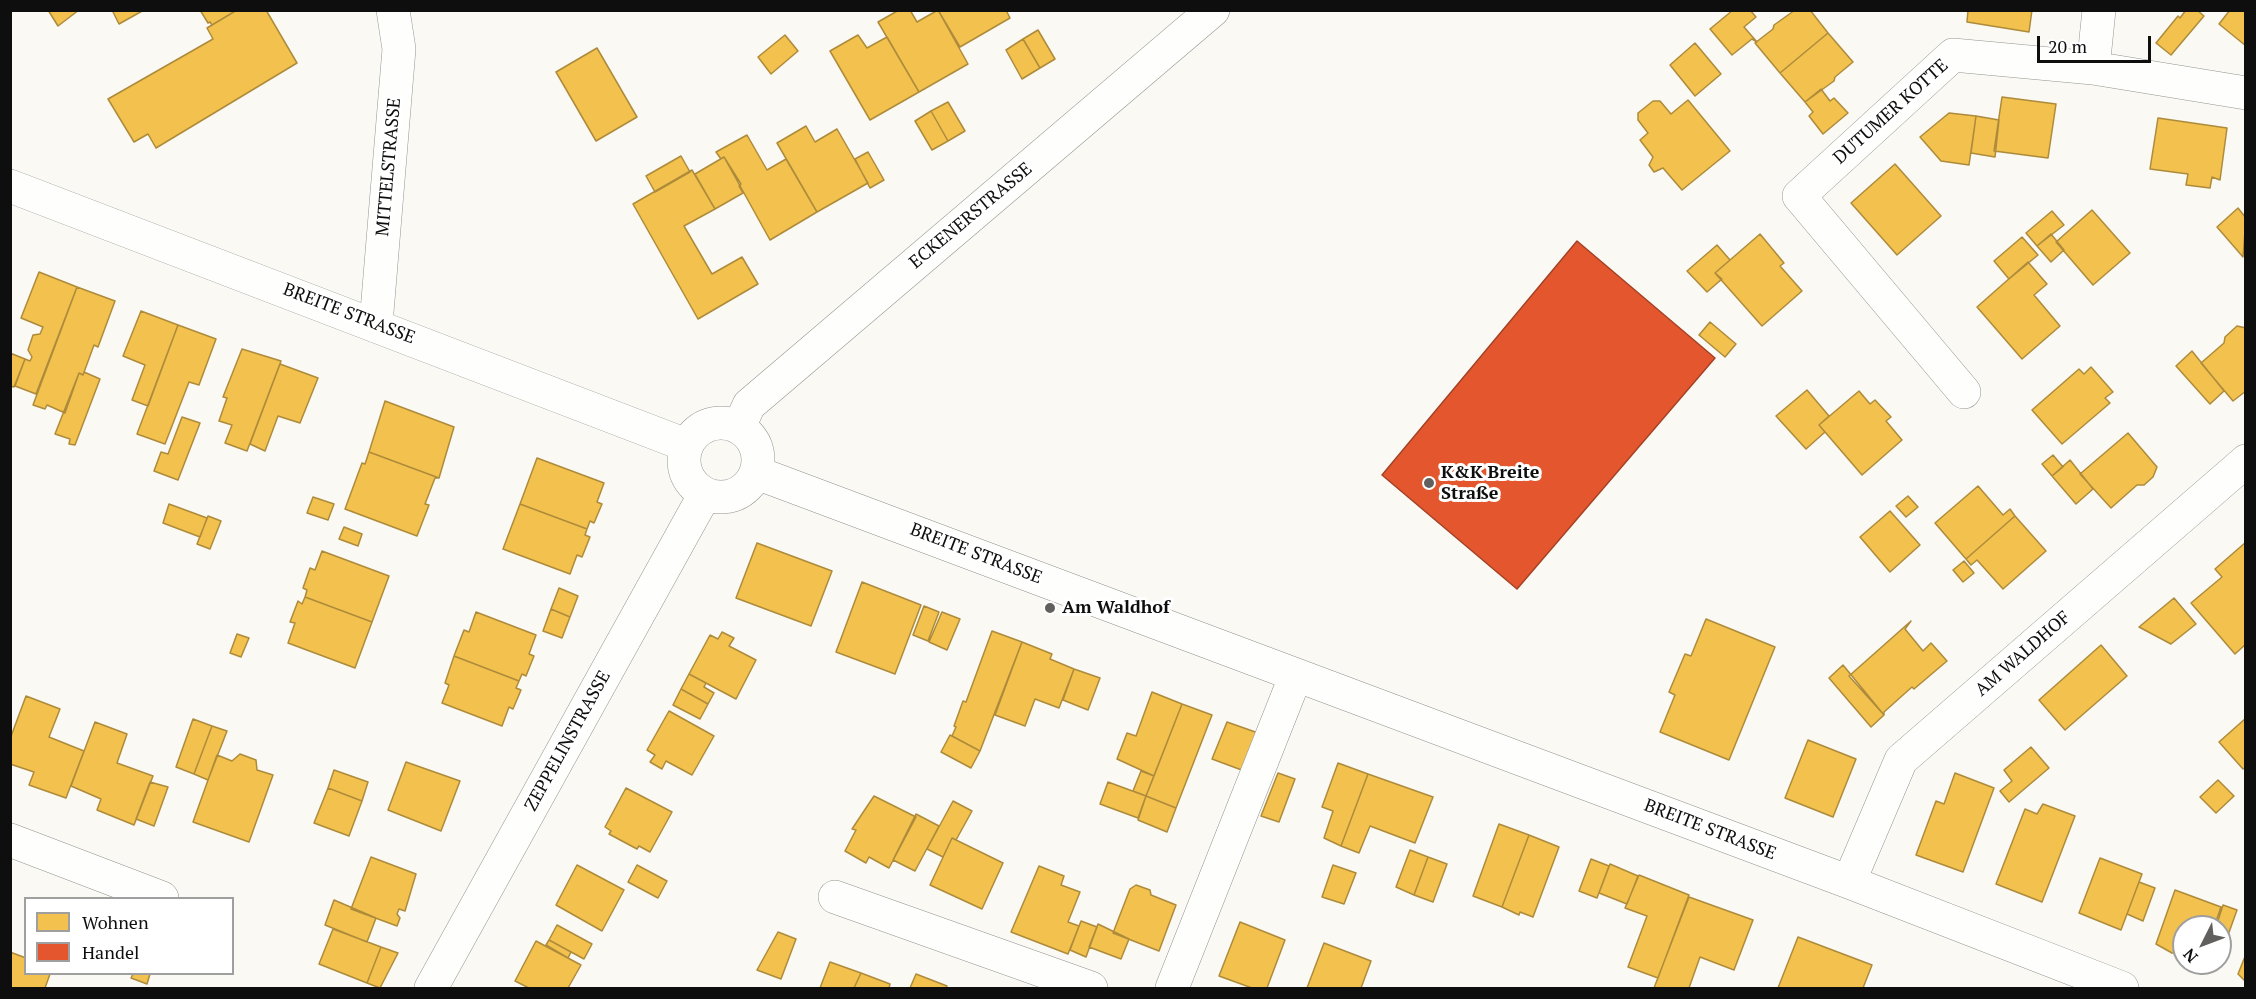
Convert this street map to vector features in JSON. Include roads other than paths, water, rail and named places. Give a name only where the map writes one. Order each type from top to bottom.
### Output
[{"type":"street","name":"MITTELSTRASSE","points":[[376,324],[399,49],[393,10]]},
{"type":"street","name":"ECKENERSTRASSE","points":[[739,427],[749,405],[1213,10]]},
{"type":"street","points":[[2093,69],[2098,10]]},
{"type":"street","name":"DUTUMER KOTTE","points":[[1964,392],[1799,196],[1953,55],[2093,69],[2246,93]]},
{"type":"street","name":"BREITE STRASSE","points":[[10,186],[376,324],[686,445]]},
{"type":"street","points":[[724,422],[739,427],[749,435],[756,446],[759,460],[757,473],[748,486],[736,495],[720,498],[705,494],[693,486],[686,474],[683,459],[686,445],[695,432],[709,424],[724,422]]},
{"type":"street","name":"AM WALDHOF","points":[[1849,882],[1901,760],[2246,461]]},
{"type":"street","name":"BREITE STRASSE","points":[[757,473],[1849,882],[2122,988]]},
{"type":"street","name":"ZEPPELINSTRASSE","points":[[431,988],[705,494]]},
{"type":"street","points":[[1172,988],[1296,675]]},
{"type":"street","points":[[10,840],[159,897]]},
{"type":"street","points":[[835,897],[1091,988]]},
{"type":"place","name":"K&K Breite Straße","points":[[1429,483]]},
{"type":"place","name":"Am Waldhof","points":[[1050,608]]}]
